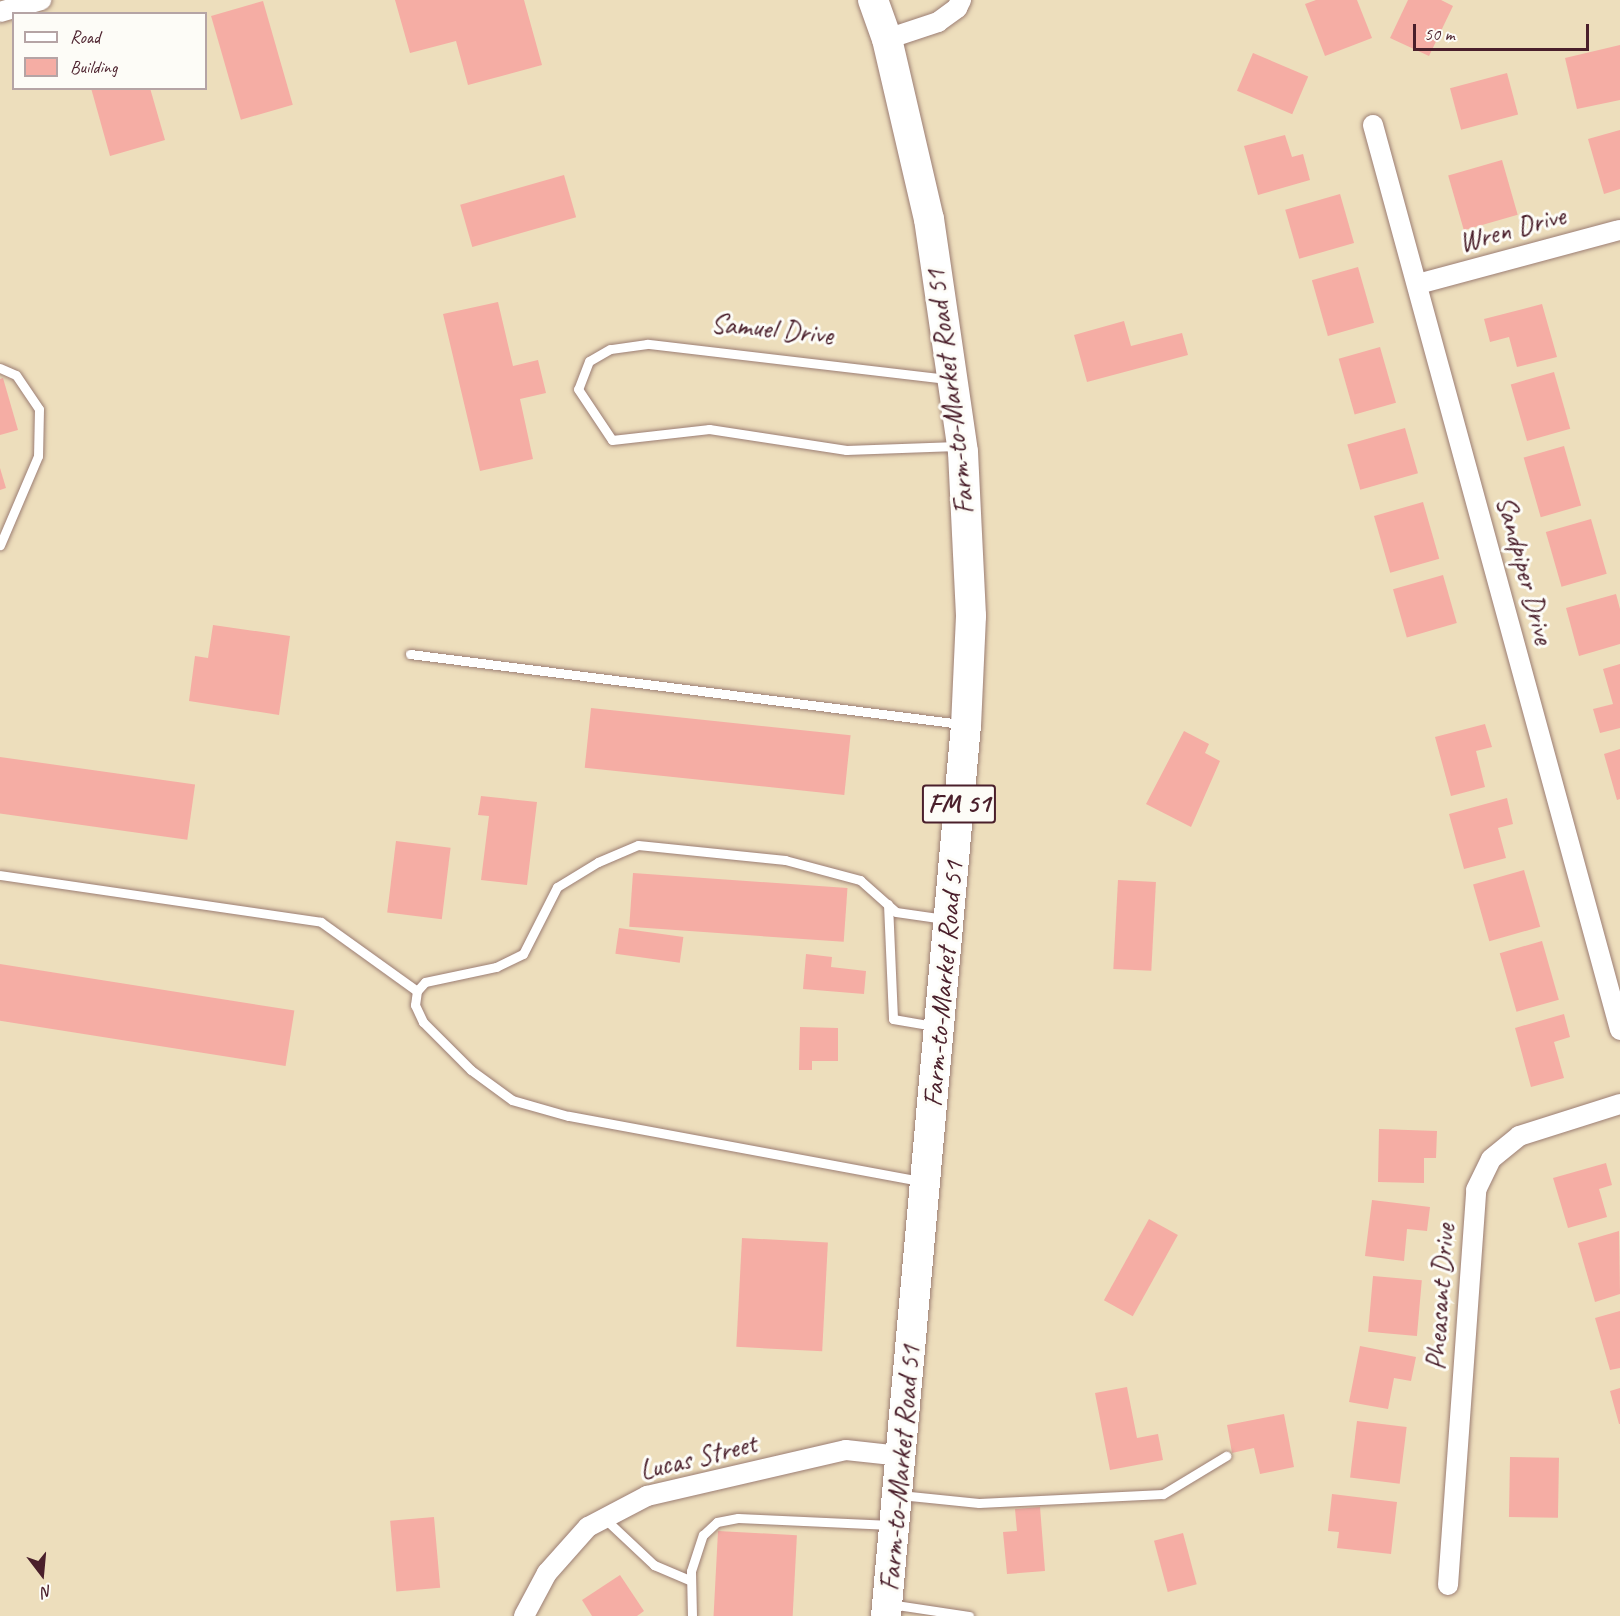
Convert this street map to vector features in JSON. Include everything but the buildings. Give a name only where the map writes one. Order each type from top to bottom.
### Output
[{"type":"main road","name":"Farm-to-Market Road 51","points":[[873,0],[887,39],[928,219],[962,446],[971,616],[966,725],[887,1610]]},
{"type":"street","points":[[0,12],[41,0]]},
{"type":"street","points":[[887,39],[938,22],[957,8],[961,0]]},
{"type":"street","name":"Sandpiper Drive","points":[[1373,125],[1620,1029]]},
{"type":"street","name":"Wren Drive","points":[[1418,284],[1620,230]]},
{"type":"street","name":"Pheasant Drive","points":[[1449,1585],[1476,1190],[1491,1159],[1519,1136],[1620,1104]]},
{"type":"street","name":"Lucas Street","points":[[524,1616],[547,1573],[588,1527],[647,1496],[846,1450],[900,1456]]},
{"type":"lane","name":"Samuel Drive","points":[[952,380],[647,344],[610,349],[588,361],[578,389],[612,440],[709,429],[846,450],[962,446]]},
{"type":"lane","points":[[0,368],[16,375],[39,409],[38,456],[0,545]]},
{"type":"lane","points":[[410,654],[966,725]]},
{"type":"lane","points":[[925,1182],[568,1116],[512,1100],[471,1070],[423,1022],[415,1005],[417,991],[425,982],[496,967],[523,954],[557,887],[598,862],[638,845],[785,860],[860,880],[896,912],[949,919]]},
{"type":"lane","points":[[0,875],[321,922],[417,991]]},
{"type":"lane","points":[[888,904],[893,1019],[939,1027]]},
{"type":"lane","points":[[897,1495],[980,1503],[1163,1494],[1226,1456]]},
{"type":"lane","points":[[604,1518],[654,1565],[690,1580]]},
{"type":"lane","points":[[692,1616],[690,1580],[703,1535],[717,1522],[738,1518],[894,1525]]},
{"type":"lane","points":[[887,1610],[969,1616]]}]
